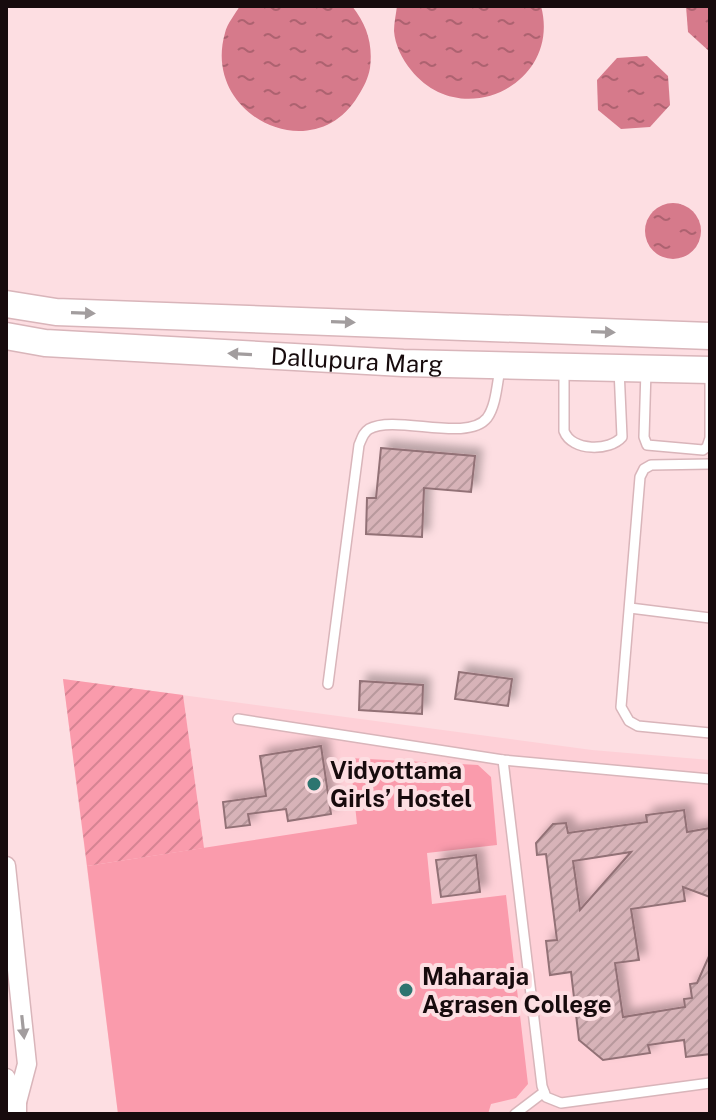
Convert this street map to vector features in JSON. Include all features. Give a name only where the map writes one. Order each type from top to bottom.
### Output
[{"type":"main road","name":"Dallupura Marg","points":[[6,304],[56,312],[710,336]]},
{"type":"main road","name":"Dallupura Marg","points":[[6,336],[61,344],[403,363],[710,370]]},
{"type":"street","points":[[6,866],[27,1064],[17,1108]]},
{"type":"street","points":[[6,1078],[17,1108]]},
{"type":"lane","points":[[328,684],[359,445],[364,434],[372,427],[387,425],[476,426],[485,421],[491,412],[501,366]]},
{"type":"lane","points":[[564,367],[564,431],[567,439],[579,446],[614,444],[622,437],[619,369]]},
{"type":"lane","points":[[646,370],[644,437],[647,445],[703,450],[710,438],[710,370]]},
{"type":"lane","points":[[710,464],[662,464],[644,469],[640,477],[621,707],[625,716],[638,726],[710,733]]},
{"type":"lane","points":[[630,608],[710,618]]},
{"type":"lane","points":[[238,719],[503,760],[710,779]]},
{"type":"lane","points":[[503,760],[544,1092],[552,1101],[561,1103],[710,1083]]},
{"type":"lane","points":[[515,1114],[544,1092]]},
{"type":"shaded area","name":"Maharaja Agrasen College","points":[[63,679],[592,750],[710,760],[710,1114],[118,1114]]},
{"type":"shaded area","points":[[63,679],[183,695],[204,848],[87,866]]},
{"type":"shaded area","points":[[350,758],[478,765],[491,777],[497,845],[427,853],[432,904],[506,895],[528,1084],[516,1098],[491,1104],[488,1114],[118,1114],[87,866],[357,824]]},
{"type":"water","points":[[240,6],[352,6],[368,35],[370,68],[358,96],[339,118],[315,129],[290,130],[266,123],[245,109],[229,88],[222,63],[226,30]]},
{"type":"water","points":[[397,6],[541,6],[543,34],[537,58],[522,77],[503,91],[480,98],[455,98],[432,89],[405,61],[395,36]]},
{"type":"water","points":[[686,6],[710,6],[710,52],[688,32]]},
{"type":"water","points":[[647,56],[668,76],[670,105],[650,127],[621,129],[598,110],[597,80],[617,58]]},
{"type":"water","points":[[673,203],[693,211],[701,231],[693,251],[673,259],[653,251],[645,231],[653,211]]},
{"type":"building","points":[[381,448],[475,456],[471,492],[424,488],[422,537],[366,534],[367,498],[376,498]]},
{"type":"building","points":[[459,672],[512,679],[508,706],[455,699]]},
{"type":"building","points":[[360,681],[423,685],[422,714],[359,710]]},
{"type":"building","name":"Vidyottama Girls’ Hostel","points":[[321,746],[331,814],[288,821],[286,809],[248,814],[250,825],[226,828],[223,802],[266,796],[260,756]]},
{"type":"building","points":[[684,810],[687,832],[710,828],[710,897],[683,887],[685,901],[631,909],[639,960],[615,963],[623,1017],[685,1007],[684,999],[692,998],[690,984],[697,983],[710,954],[710,1054],[686,1057],[684,1040],[648,1045],[650,1053],[603,1060],[579,1040],[571,972],[550,975],[546,941],[557,940],[546,854],[537,855],[536,843],[553,824],[566,823],[568,833],[647,822],[646,815]],"holes":[[[631,852],[580,910],[573,861]]]},
{"type":"building","points":[[476,855],[480,892],[441,897],[436,860]]},
{"type":"place","name":"Vidyottama Girls’ Hostel","points":[[314,784]]},
{"type":"place","name":"Maharaja Agrasen College","points":[[406,990]]}]
